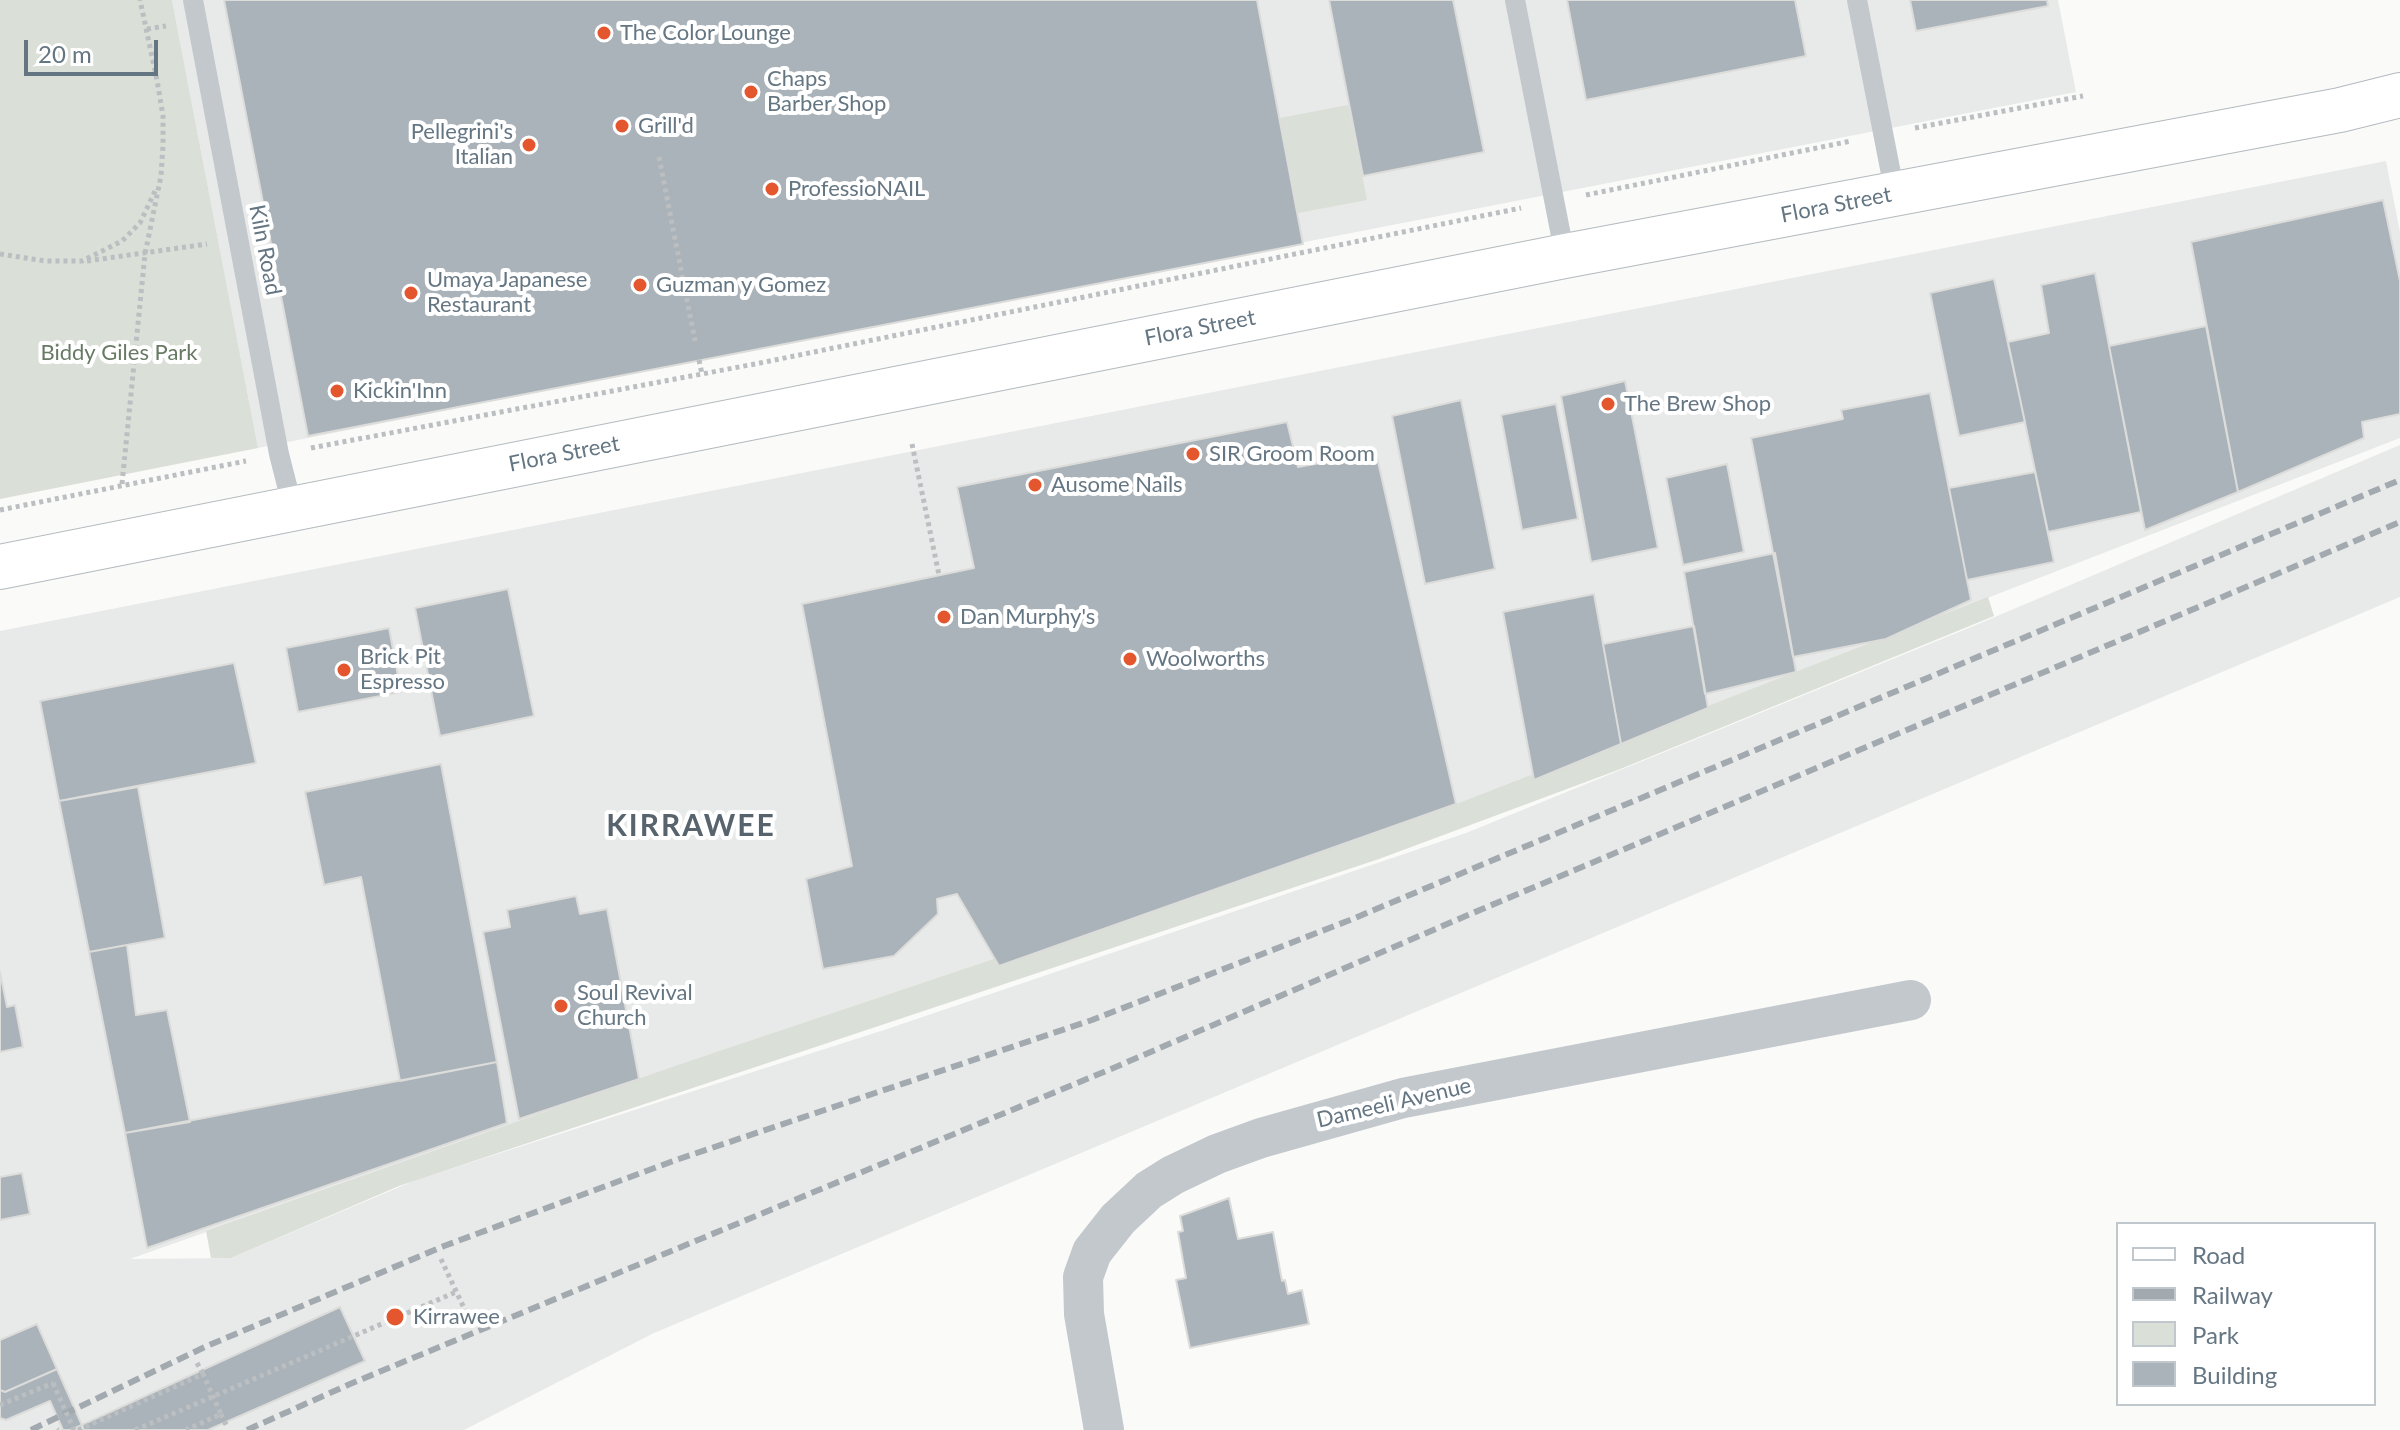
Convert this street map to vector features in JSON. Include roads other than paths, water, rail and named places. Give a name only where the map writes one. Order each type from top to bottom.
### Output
[{"type":"street","name":"Flora Street","points":[[0,567],[1565,256],[2340,110],[2400,95]]},
{"type":"street","name":"Dameeli Avenue","points":[[1104,1430],[1084,1314],[1083,1277],[1092,1252],[1118,1219],[1149,1190],[1173,1175],[1261,1138],[1403,1098],[1911,1000]]},
{"type":"lane","name":"Kiln Road","points":[[193,0],[279,454],[293,509]]},
{"type":"lane","points":[[1515,0],[1565,256]]},
{"type":"lane","points":[[1857,0],[1895,194]]},
{"type":"railway","points":[[31,1430],[207,1346],[444,1246],[676,1160],[1092,1020],[1350,920],[2400,480]]},
{"type":"railway","points":[[247,1430],[350,1384],[1111,1069],[2400,522]]},
{"type":"place","name":"The Color Lounge","points":[[604,33]]},
{"type":"place","name":"Chaps Barber Shop","points":[[751,92]]},
{"type":"place","name":"Grill'd","points":[[622,126]]},
{"type":"place","name":"Pellegrini's Italian","points":[[529,145]]},
{"type":"place","name":"ProfessioNAIL","points":[[772,189]]},
{"type":"place","name":"Guzman y Gomez","points":[[640,285]]},
{"type":"place","name":"Umaya Japanese Restaurant","points":[[411,293]]},
{"type":"place","name":"Kickin'Inn","points":[[337,391]]},
{"type":"place","name":"The Brew Shop","points":[[1608,404]]},
{"type":"place","name":"SIR Groom Room","points":[[1193,454]]},
{"type":"place","name":"Ausome Nails","points":[[1035,485]]},
{"type":"place","name":"Dan Murphy's","points":[[944,617]]},
{"type":"place","name":"Woolworths","points":[[1130,659]]},
{"type":"place","name":"Brick Pit Espresso","points":[[344,670]]},
{"type":"place","name":"Soul Revival Church","points":[[561,1006]]},
{"type":"place","name":"Kirrawee","points":[[395,1317]]},
{"type":"district","name":"KIRRAWEE","points":[[691,826]]},
{"type":"park label","name":"Biddy Giles Park","points":[[119,353]]}]
